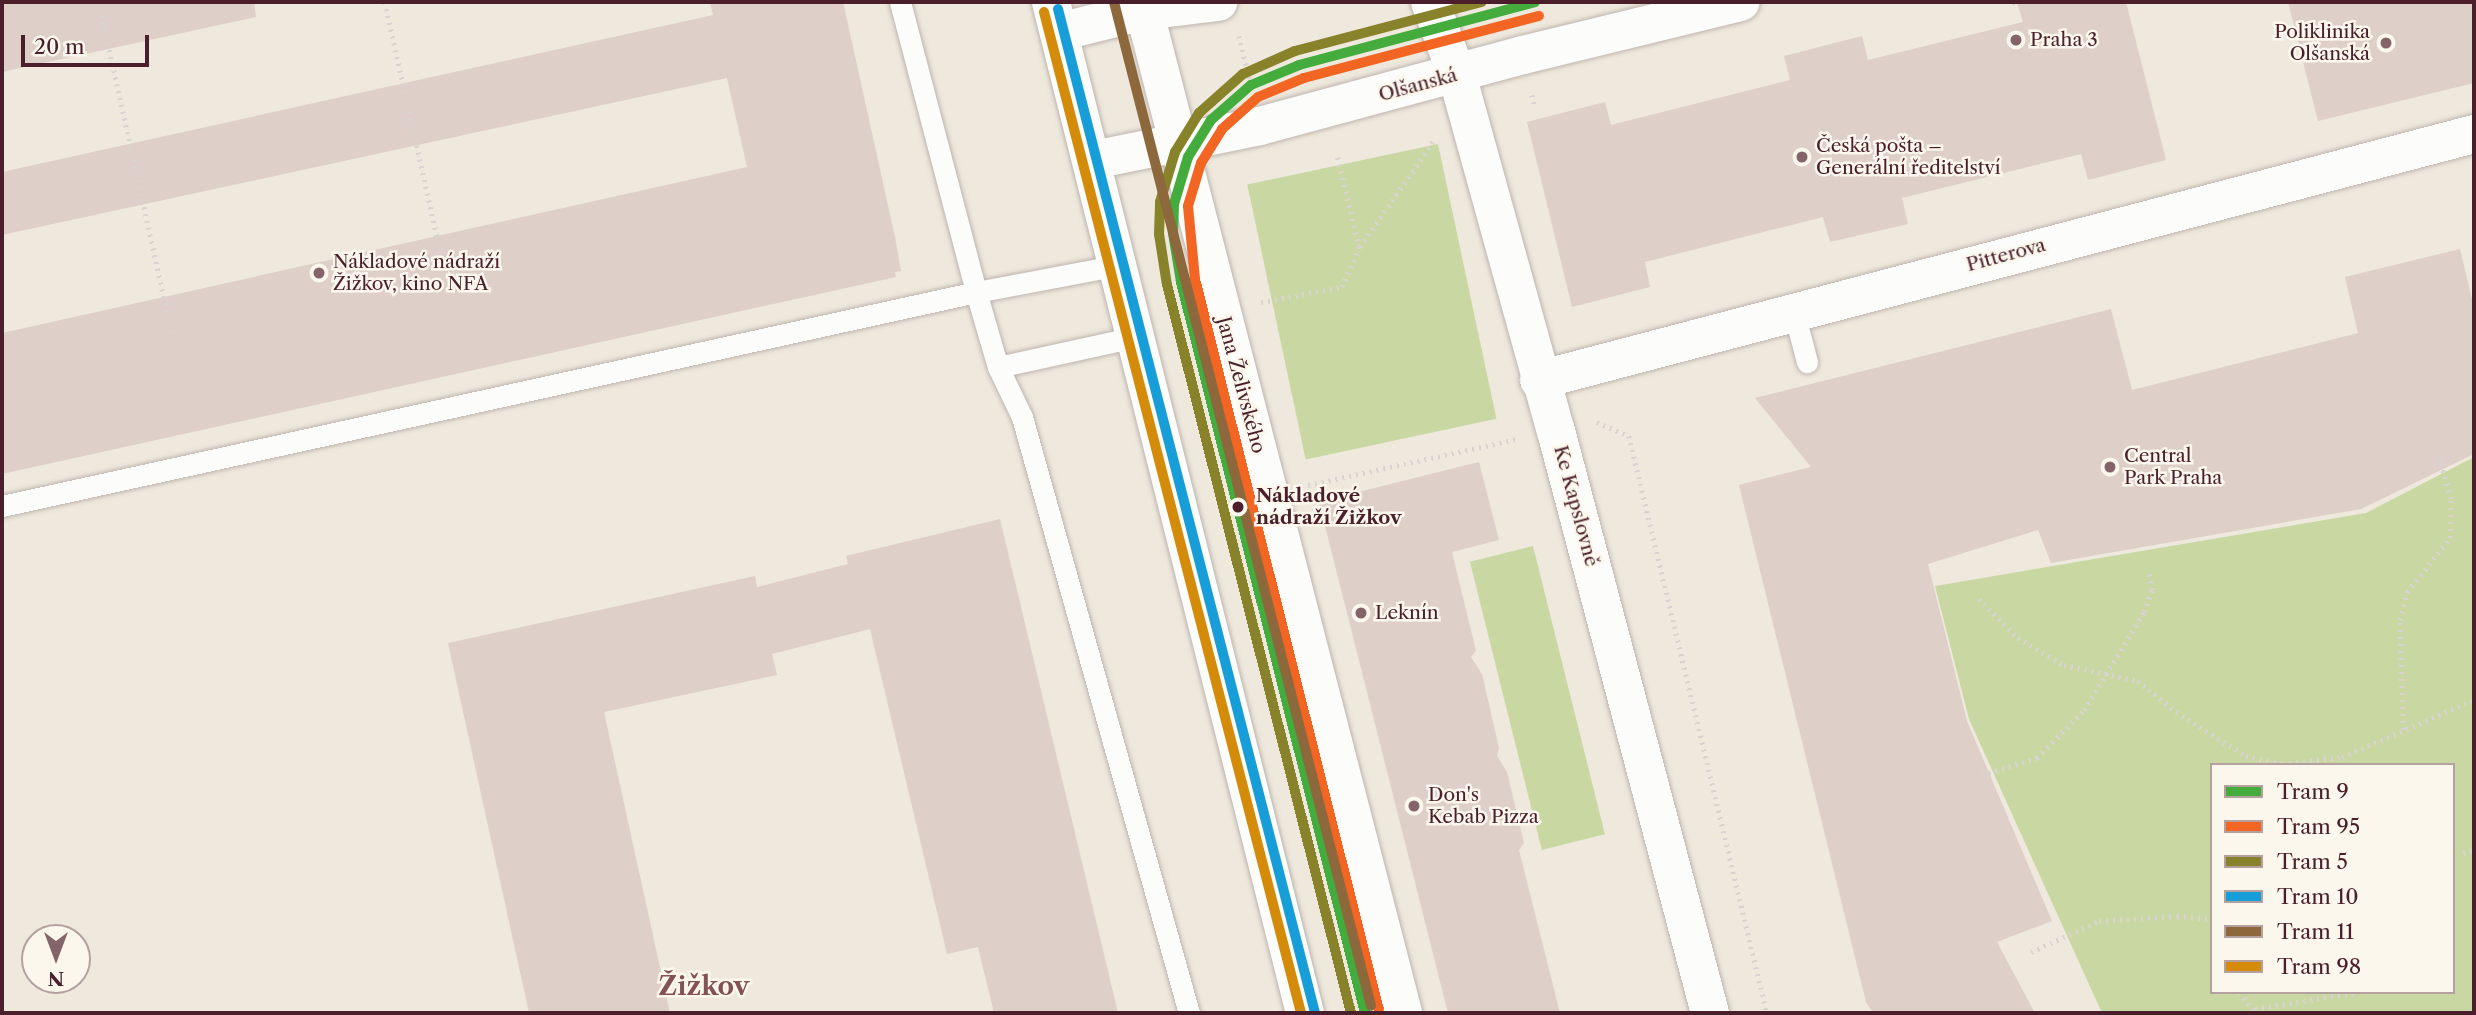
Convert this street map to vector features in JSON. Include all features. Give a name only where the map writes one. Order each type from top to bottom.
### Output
[{"type":"street","points":[[1218,2],[1143,6],[1055,17],[1305,1013]]},
{"type":"street","name":"Ke Kapslovně","points":[[1430,2],[1457,75],[1539,380],[1556,431],[1710,1013]]},
{"type":"street","name":"Olšanská","points":[[1093,160],[1176,146],[1741,2]]},
{"type":"street","name":"Jana Želivského","points":[[1143,6],[1176,146],[1243,388],[1403,1013]]},
{"type":"street","name":"Pitterova","points":[[1539,380],[2310,174],[2474,134]]},
{"type":"lane","points":[[900,2],[976,292],[998,367],[1022,416],[1189,1013]]},
{"type":"lane","points":[[2,506],[976,292],[1119,265]]},
{"type":"lane","points":[[1794,312],[1807,362]]},
{"type":"lane","points":[[998,367],[1134,337]]},
{"type":"path","points":[[99,2],[173,338]]},
{"type":"path","points":[[385,2],[447,281]]},
{"type":"path","points":[[1260,302],[1342,287],[1359,248],[1441,131]]},
{"type":"path","points":[[1337,156],[1359,248]]},
{"type":"path","points":[[1597,422],[1629,436],[1767,1013]]},
{"type":"path","points":[[1303,486],[1522,438]]},
{"type":"path","points":[[2403,730],[2400,620],[2407,592],[2450,538],[2451,499],[2438,454]]},
{"type":"path","points":[[1982,775],[2036,758],[2084,710],[2104,673],[2144,612],[2152,590],[2149,573]]},
{"type":"path","points":[[1979,600],[2018,638],[2064,665],[2138,681],[2182,716],[2246,756],[2278,763]]},
{"type":"path","points":[[2291,763],[2342,757],[2474,700]]},
{"type":"path","points":[[2463,853],[2474,850]]},
{"type":"path","points":[[2031,952],[2099,921],[2177,916],[2210,919]]},
{"type":"path","points":[[2242,994],[2255,1011],[2347,994]]},
{"type":"green space","points":[[1438,144],[1496,419],[1306,459],[1247,185]]},
{"type":"green space","points":[[2474,457],[2474,1013],[2102,1013],[1969,719],[1935,586],[2366,513]]},
{"type":"green space","points":[[1533,546],[1605,834],[1542,850],[1470,562]]},
{"type":"building","points":[[2,2],[254,2],[256,17],[2,72]]},
{"type":"building","points":[[710,2],[843,2],[895,237],[901,271],[895,272],[896,277],[2,474],[2,333],[747,167],[727,78],[2,235],[2,172],[713,15]]},
{"type":"building","name":"Česká pošta – Generální ředitelství","points":[[2017,2],[2126,2],[2166,160],[2088,180],[2081,154],[1902,198],[1908,224],[1830,242],[1823,217],[1645,262],[1650,287],[1572,307],[1527,122],[1605,102],[1611,125],[1790,80],[1784,56],[1862,36],[1868,60],[2023,22]]},
{"type":"building","name":"Poliklinika Olšanská","points":[[2288,2],[2474,2],[2474,83],[2318,121]]},
{"type":"building","points":[[2460,249],[2474,308],[2474,454],[2361,509],[2051,563],[2038,530],[1928,564],[1967,721],[2052,921],[1997,942],[2035,1013],[1873,1013],[1866,1002],[1739,485],[1811,467],[1755,398],[2111,309],[2132,390],[2358,333],[2345,277]]},
{"type":"building","points":[[1479,462],[1499,540],[1452,552],[1476,651],[1471,657],[1482,674],[1499,748],[1497,756],[1507,772],[1524,843],[1519,850],[1560,1013],[1448,1013],[1319,502]]},
{"type":"building","points":[[1000,519],[1118,1013],[994,1013],[978,947],[947,954],[870,629],[772,654],[777,675],[604,712],[670,1013],[529,1013],[448,643],[755,576],[757,587],[848,564],[846,556]]},
{"type":"tram line","name":"11","points":[[1114,2],[1371,1006]]},
{"type":"tram line","name":"5","points":[[1351,1013],[1167,285],[1159,234],[1160,202],[1175,152],[1199,113],[1243,74],[1295,51],[1482,2]]},
{"type":"tram line","name":"9","points":[[1365,1013],[1181,282],[1173,233],[1174,204],[1188,157],[1211,120],[1251,85],[1299,65],[1535,2]]},
{"type":"tram line","name":"10","points":[[1058,9],[1315,1013]]},
{"type":"tram line","name":"98","points":[[1044,12],[1301,1013]]},
{"type":"tram line","name":"95","points":[[1379,1010],[1195,279],[1188,206],[1201,163],[1222,129],[1258,97],[1304,78],[1539,16]]},
{"type":"place","name":"Praha 3","points":[[2016,40]]},
{"type":"place","name":"Poliklinika Olšanská","points":[[2386,43]]},
{"type":"place","name":"Česká pošta – Generální ředitelství","points":[[1802,157]]},
{"type":"place","name":"Nákladové nádraží Žižkov, kino NFA","points":[[319,273]]},
{"type":"place","name":"Central Park Praha","points":[[2110,467]]},
{"type":"place","name":"Nákladové nádraží Žižkov","points":[[1238,507]]},
{"type":"place","name":"Leknín","points":[[1361,613]]},
{"type":"place","name":"Don's Kebab Pizza","points":[[1414,806]]},
{"type":"district","name":"Žižkov","points":[[704,987]]}]
